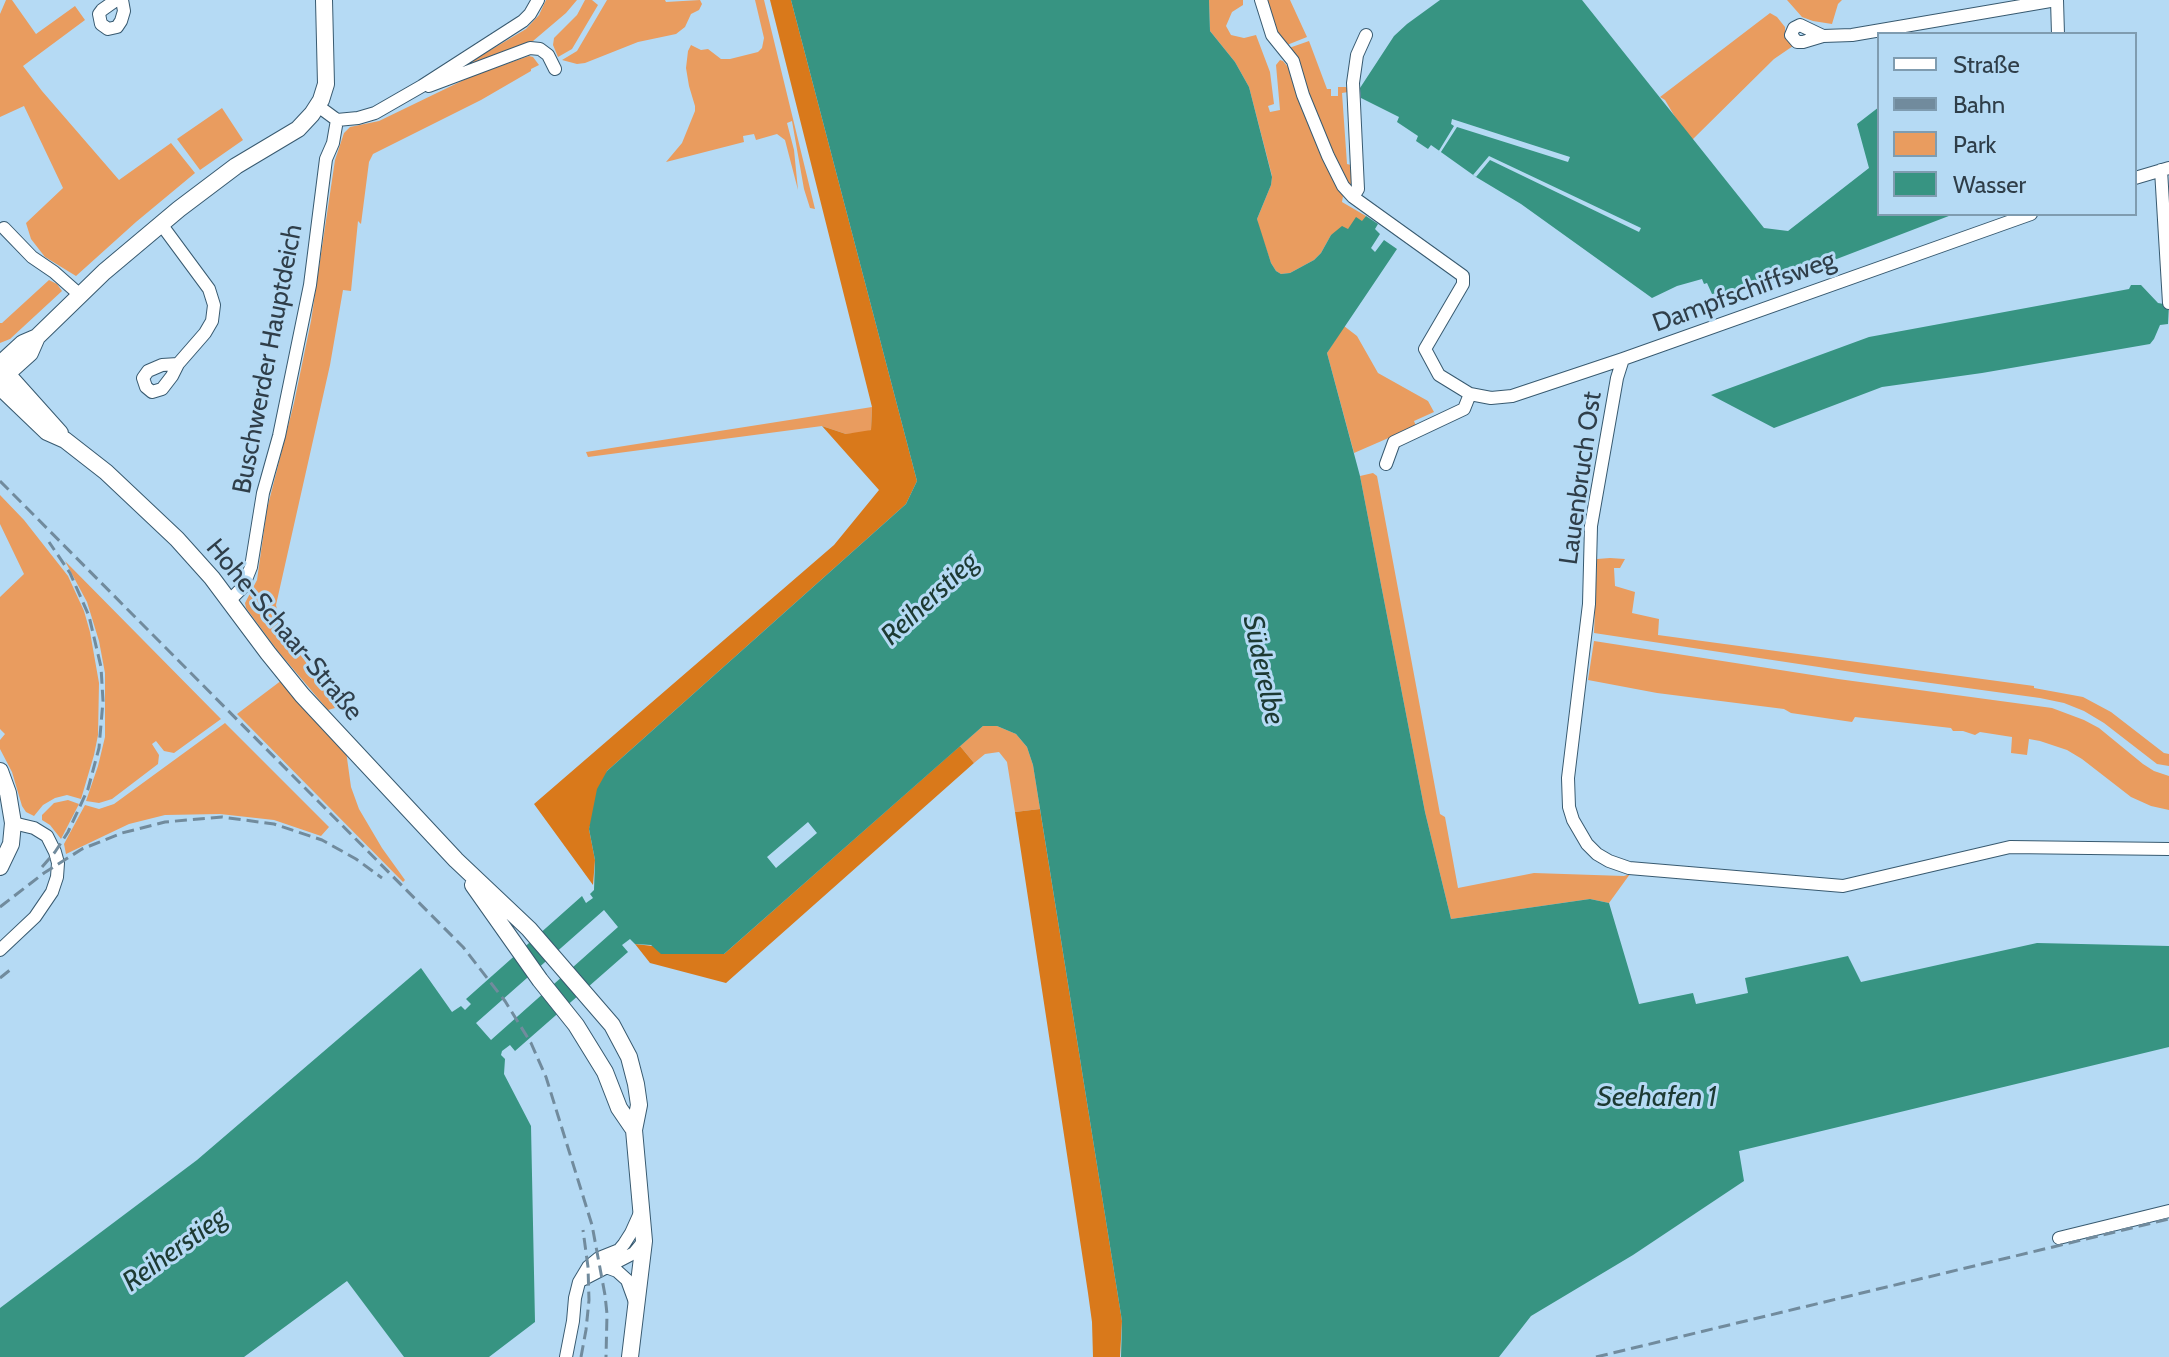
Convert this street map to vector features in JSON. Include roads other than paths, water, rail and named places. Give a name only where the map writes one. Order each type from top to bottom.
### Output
[{"type":"main road","points":[[1,375],[23,343],[37,337],[161,224],[220,178],[298,129],[318,106],[327,74],[324,0]]},
{"type":"main road","name":"Hohe-Schaar-Straße","points":[[1,375],[55,426],[65,440],[115,479],[201,565],[302,695],[456,860],[529,929],[608,1020],[629,1057],[639,1105],[634,1130],[642,1206],[630,1357]]},
{"type":"main road","points":[[0,771],[8,793],[13,823],[9,851],[0,867]]},
{"type":"main road","name":"Hohe-Schaar-Straße","points":[[456,860],[570,1018],[605,1072],[619,1108],[634,1130]]},
{"type":"street","points":[[318,106],[337,120],[375,113],[523,21],[538,0]]},
{"type":"street","points":[[1261,0],[1272,35],[1293,61],[1303,95],[1338,177],[1353,197],[1460,272],[1464,278],[1425,349],[1439,375],[1470,394],[1464,409],[1394,442],[1386,464]]},
{"type":"street","points":[[1823,36],[1852,35],[2056,0],[2058,32]]},
{"type":"street","points":[[1353,197],[1358,189],[1353,83],[1357,55],[1366,35]]},
{"type":"street","points":[[422,86],[431,86],[530,48],[540,49],[548,55],[555,69]]},
{"type":"street","name":"Buschwerder Hauptdeich","points":[[229,601],[243,587],[251,567],[263,493],[279,436],[310,285],[326,159],[337,120]]},
{"type":"street","points":[[2137,177],[2165,169],[2169,303]]},
{"type":"street","name":"Dampfschiffsweg","points":[[1470,394],[1491,398],[1512,396],[2025,216]]},
{"type":"street","points":[[161,224],[209,289],[214,305],[212,321],[205,333],[178,364]]},
{"type":"street","points":[[4,228],[32,257],[80,295]]},
{"type":"street","name":"Lauenbruch Ost","points":[[1623,359],[1593,513],[1589,604],[1567,792],[1573,820],[1587,844],[1597,854],[1629,868],[1843,886],[2010,847],[2169,849]]},
{"type":"street","points":[[0,950],[35,917],[52,892],[57,877],[58,863],[47,836],[34,828],[13,823]]},
{"type":"street","points":[[566,1357],[579,1282],[594,1262],[619,1250],[631,1233],[642,1206]]},
{"type":"street","points":[[2059,1238],[2169,1211]]},
{"type":"street","points":[[619,1250],[640,1252]]},
{"type":"street","points":[[579,1282],[640,1252]]},
{"type":"street","points":[[606,1267],[627,1280],[633,1291],[636,1309]]},
{"type":"water","points":[[791,0],[1209,0],[1210,31],[1235,62],[1249,87],[1272,177],[1257,219],[1276,271],[1290,273],[1314,260],[1331,235],[1342,226],[1348,229],[1356,217],[1362,221],[1366,216],[1378,224],[1375,229],[1380,234],[1371,248],[1375,252],[1384,240],[1397,249],[1327,353],[1360,476],[1425,812],[1451,919],[1590,899],[1609,903],[1639,1004],[1693,993],[1696,1004],[1748,993],[1745,978],[1848,956],[1861,982],[2037,943],[2169,946],[2169,1047],[1739,1151],[1744,1181],[1633,1255],[1531,1316],[1499,1357],[1121,1357],[1122,1321],[1033,765],[1027,747],[1016,734],[997,726],[983,726],[724,954],[661,954],[651,945],[635,944],[630,939],[622,945],[628,952],[515,1051],[510,1045],[502,1051],[504,1074],[531,1126],[535,1322],[489,1357],[404,1357],[347,1281],[244,1357],[0,1357],[0,1308],[197,1160],[421,968],[452,1012],[461,1006],[465,1010],[471,1004],[466,999],[582,896],[586,903],[593,898],[590,894],[594,890],[595,860],[589,829],[597,789],[607,771],[906,504],[917,481]],"holes":[[[604,910],[618,927],[491,1040],[476,1023]]]},
{"type":"water","points":[[1440,0],[1582,0],[1764,228],[1788,231],[1869,168],[1857,124],[1877,109],[1877,216],[1949,216],[1764,284],[1712,294],[1702,279],[1652,298],[1521,204],[1431,145],[1428,149],[1416,141],[1418,136],[1397,122],[1399,117],[1361,98],[1360,88],[1394,36]]},
{"type":"water","points":[[2131,285],[2141,285],[2158,303],[2169,305],[2168,324],[2160,325],[2150,344],[1882,387],[1774,428],[1711,395],[1869,337],[2129,289]]},
{"type":"railway","points":[[0,481],[463,947],[505,1001],[531,1043],[546,1077],[592,1225],[605,1295],[606,1357]]},
{"type":"railway","points":[[42,867],[68,832],[88,789],[99,748],[103,701],[101,667],[89,616],[70,573],[49,542]]},
{"type":"railway","points":[[0,907],[82,849],[122,833],[165,822],[222,817],[274,824],[322,840],[382,878]]},
{"type":"railway","points":[[0,978],[10,970]]},
{"type":"railway","points":[[1596,1357],[2169,1219]]},
{"type":"railway","points":[[581,1357],[589,1300],[583,1230]]},
{"type":"water label","name":"Reiherstieg","points":[[930,599]]},
{"type":"water label","name":"Süderelbe","points":[[1263,670]]},
{"type":"water label","name":"Seehafen 1","points":[[1657,1098]]},
{"type":"water label","name":"Reiherstieg","points":[[175,1250]]}]
